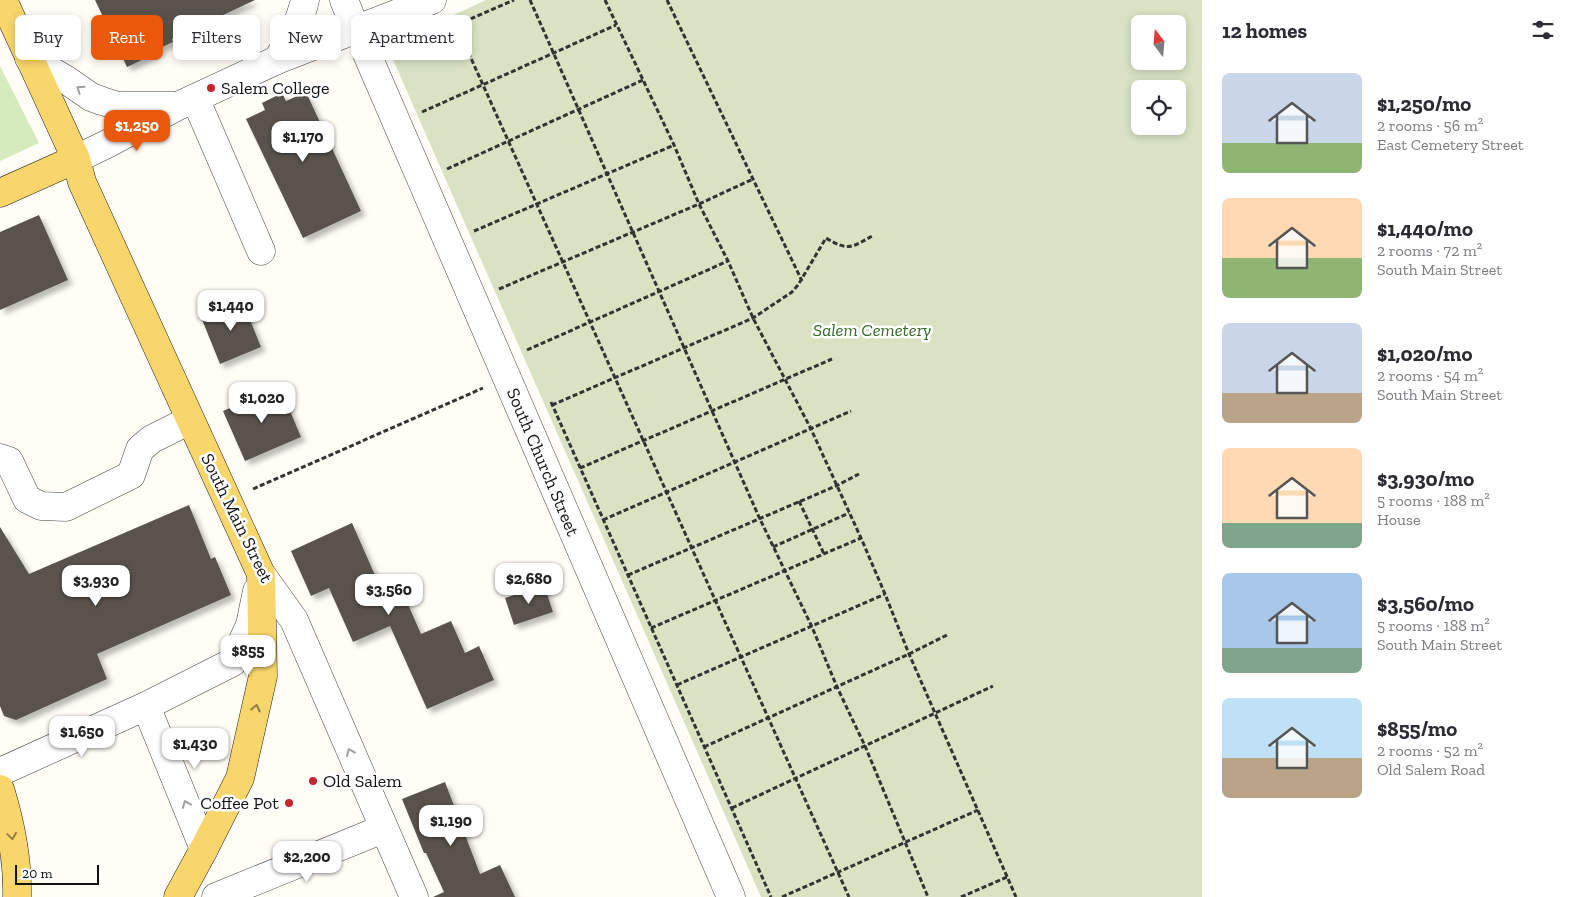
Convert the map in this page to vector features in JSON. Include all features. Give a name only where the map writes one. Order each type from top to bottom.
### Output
[{"type":"main road","name":"South Main Street","points":[[3,0],[15,26]]},
{"type":"main road","name":"South Main Street","points":[[31,60],[76,159],[82,182],[261,574]]},
{"type":"main road","points":[[0,193],[76,159]]},
{"type":"main road","points":[[178,897],[240,778],[264,676],[261,574]]},
{"type":"main road","points":[[0,789],[11,824],[18,874],[17,897]]},
{"type":"street","points":[[302,15],[305,0]]},
{"type":"street","name":"South Church Street","points":[[344,0],[351,16]]},
{"type":"street","points":[[407,15],[432,0]]},
{"type":"street","points":[[33,60],[91,96],[118,106],[135,107],[186,102]]},
{"type":"street","points":[[76,159],[186,102],[277,60]]},
{"type":"street","name":"South Church Street","points":[[370,60],[731,897]]},
{"type":"street","points":[[186,102],[261,251]]},
{"type":"street","points":[[0,458],[9,461],[27,499],[41,506],[66,507],[131,476],[140,449],[152,439],[190,420]]},
{"type":"street","points":[[0,772],[146,706],[233,662],[250,625],[261,574]]},
{"type":"street","name":"South Main Street","points":[[261,574],[294,620],[414,897]]},
{"type":"street","points":[[146,706],[204,849]]},
{"type":"street","points":[[216,897],[383,829]]},
{"type":"path","points":[[472,18],[514,0]]},
{"type":"path","points":[[530,0],[759,518],[812,627],[837,687],[865,746],[928,897]]},
{"type":"path","points":[[605,0],[753,318],[811,429],[861,538],[909,654],[1016,897]]},
{"type":"path","points":[[667,0],[802,281]]},
{"type":"path","points":[[425,120],[421,112],[616,25]]},
{"type":"path","points":[[472,60],[849,897]]},
{"type":"path","points":[[443,161],[447,170],[643,80]]},
{"type":"path","points":[[478,239],[474,231],[674,145]]},
{"type":"path","points":[[473,300],[700,204],[753,179]]},
{"type":"path","points":[[552,405],[753,318],[792,292],[802,281],[826,238],[846,248],[852,247],[874,235]]},
{"type":"path","points":[[527,350],[728,261]]},
{"type":"path","points":[[496,280],[504,297]]},
{"type":"path","points":[[524,341],[531,358]]},
{"type":"path","points":[[580,468],[832,359]]},
{"type":"path","points":[[227,500],[507,378]]},
{"type":"path","points":[[548,397],[771,897]]},
{"type":"path","points":[[603,520],[851,410]]},
{"type":"path","points":[[598,588],[836,486],[859,474]]},
{"type":"path","points":[[799,501],[824,554]]},
{"type":"path","points":[[773,546],[849,513]]},
{"type":"path","points":[[651,628],[861,538]]},
{"type":"path","points":[[677,685],[885,594]]},
{"type":"path","points":[[704,747],[909,654],[946,635]]},
{"type":"path","points":[[732,808],[993,686]]},
{"type":"path","points":[[782,897],[978,810]]},
{"type":"path","points":[[960,897],[1007,877]]},
{"type":"green space","name":"Salem Cemetery","points":[[486,0],[1202,0],[1202,897],[761,897],[393,60],[472,60],[472,15],[454,15]]},
{"type":"green space","points":[[0,66],[39,143],[0,161]]},
{"type":"building","points":[[95,0],[255,0],[223,15],[173,15],[173,42],[163,47],[163,15],[102,15]]},
{"type":"building","points":[[124,60],[142,60],[127,67]]},
{"type":"building","points":[[306,92],[361,211],[303,238],[246,119],[265,110],[262,103],[282,93],[286,101]]},
{"type":"building","points":[[39,215],[68,280],[0,310],[0,232]]},
{"type":"building","points":[[242,300],[261,347],[220,364],[201,317]]},
{"type":"building","points":[[280,387],[301,437],[245,461],[223,411]]},
{"type":"building","points":[[189,505],[211,559],[215,557],[231,595],[97,654],[107,679],[16,720],[4,716],[0,706],[0,527],[29,574]]},
{"type":"building","points":[[352,523],[378,582],[395,575],[421,634],[451,621],[465,653],[479,646],[494,680],[427,709],[390,626],[353,642],[329,588],[311,596],[291,551]]},
{"type":"building","points":[[544,585],[553,612],[514,625],[505,598]]},
{"type":"building","points":[[445,782],[480,874],[500,865],[515,897],[433,897],[444,892],[426,853],[424,853],[402,799]]},
{"type":"place","name":"Salem College","points":[[211,88]]},
{"type":"place","name":"Old Salem","points":[[313,781]]},
{"type":"place","name":"Coffee Pot","points":[[289,803]]}]
